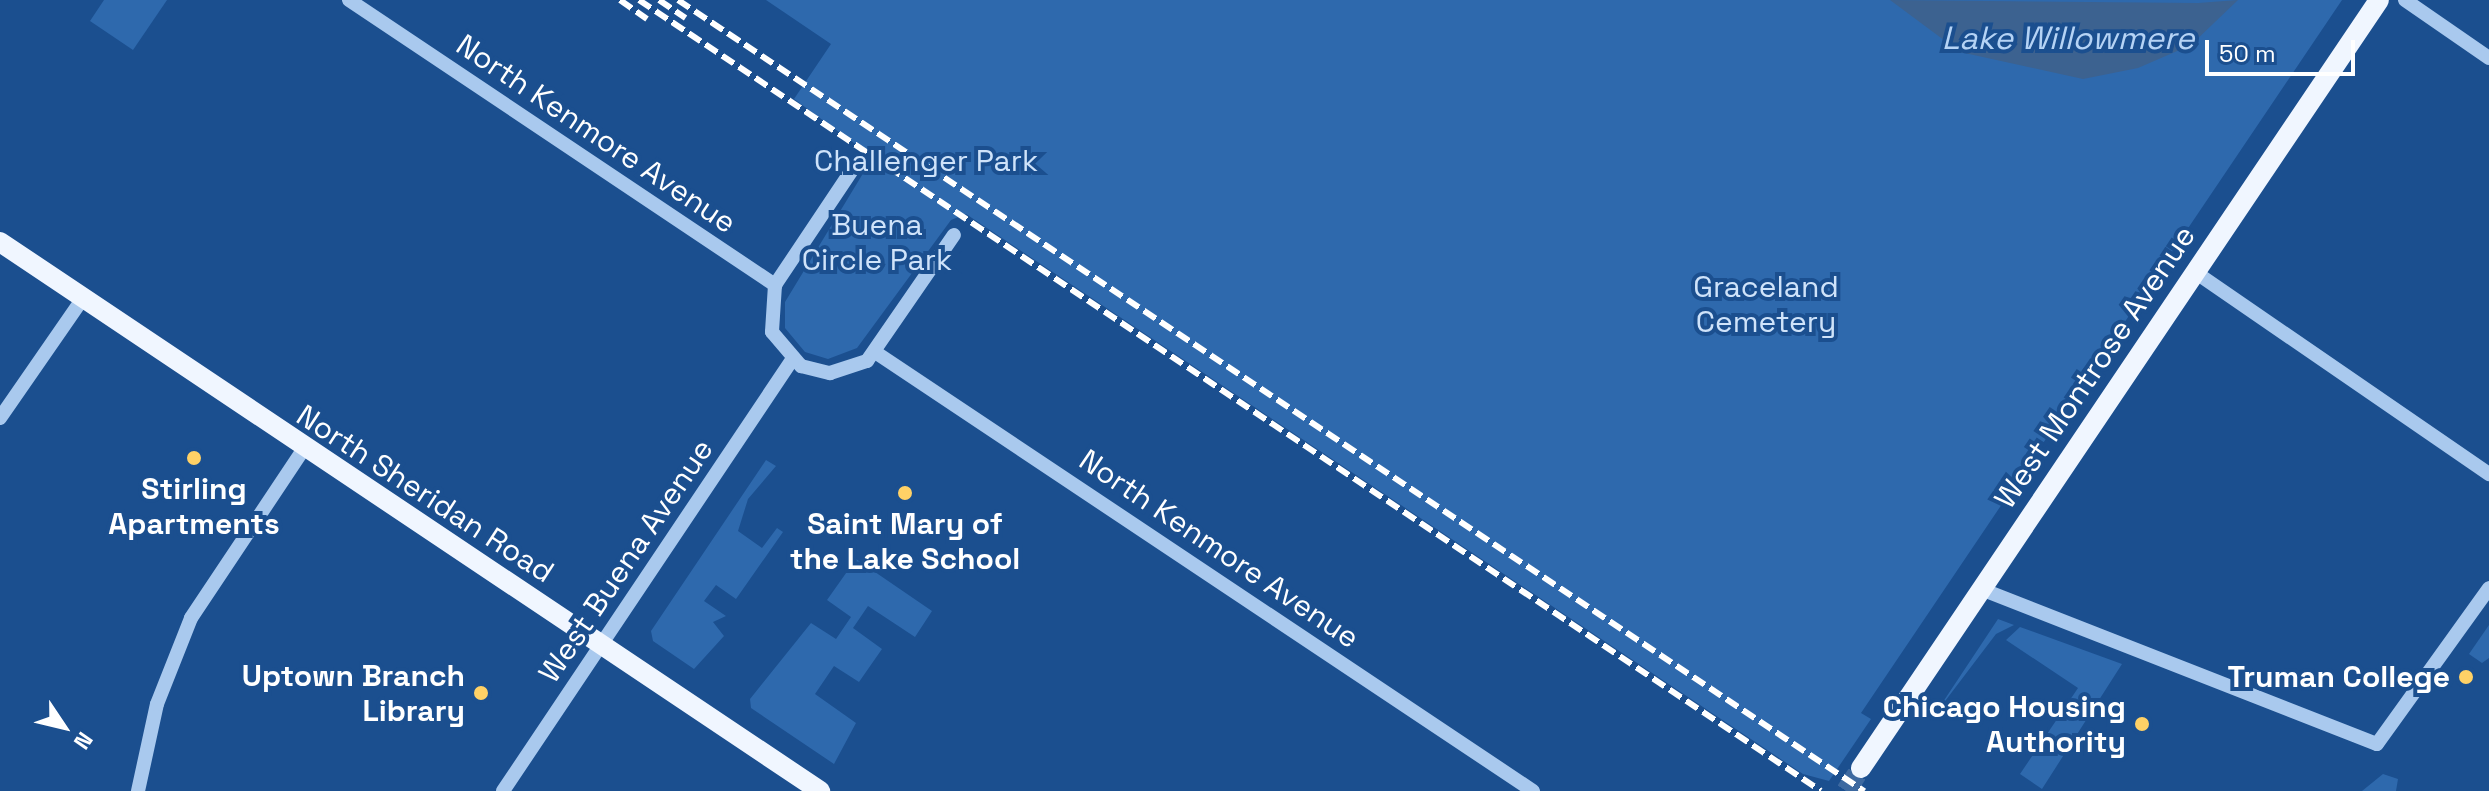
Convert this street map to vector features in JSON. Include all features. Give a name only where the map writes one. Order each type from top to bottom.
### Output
[{"type":"main road","name":"West Montrose Avenue","points":[[1861,768],[2379,0]]},
{"type":"main road","name":"North Sheridan Road","points":[[0,242],[303,450],[820,791]]},
{"type":"street","name":"North Kenmore Avenue","points":[[349,0],[775,285]]},
{"type":"street","points":[[2405,0],[2489,58]]},
{"type":"street","points":[[852,170],[775,285],[772,332],[792,360],[809,371],[839,372],[875,352],[954,235]]},
{"type":"street","points":[[2195,272],[2489,474]]},
{"type":"street","points":[[0,418],[83,298]]},
{"type":"street","name":"North Kenmore Avenue","points":[[875,352],[1533,791]]},
{"type":"street","name":"West Buena Avenue","points":[[503,791],[792,360]]},
{"type":"street","points":[[138,791],[157,704],[191,618],[303,450]]},
{"type":"street","points":[[1981,589],[2377,744],[2489,588]]},
{"type":"green space","points":[[104,0],[167,0],[133,50],[90,21]]},
{"type":"green space","name":"Graceland Cemetery","points":[[766,0],[2342,0],[1861,713],[1871,719],[1829,781],[1803,774],[966,214],[951,220],[857,348],[828,359],[805,352],[785,328],[785,302],[873,157],[794,99],[831,44]]},
{"type":"green space","points":[[766,460],[776,466],[748,499],[738,531],[762,548],[777,528],[783,532],[736,599],[716,585],[704,601],[726,616],[713,622],[724,636],[694,669],[653,641],[651,631]]},
{"type":"green space","points":[[856,559],[932,611],[915,637],[868,606],[853,628],[882,649],[859,682],[834,666],[815,694],[856,723],[834,764],[751,708],[750,699],[811,623],[836,639],[851,617],[827,600]]},
{"type":"green space","points":[[1998,619],[2014,625],[1996,634],[1933,717]]},
{"type":"green space","points":[[2489,625],[2489,658],[2482,663],[2469,654]]},
{"type":"green space","points":[[2020,627],[2122,664],[2042,789],[2020,774],[2078,688],[2006,640]]},
{"type":"green space","points":[[2383,774],[2398,779],[2396,791],[2362,791]]},
{"type":"water","name":"Lake Willowmere","points":[[1890,0],[2198,3],[2238,0],[2191,45],[2138,68],[2083,79],[1960,52]]},
{"type":"tunnel","points":[[1846,791],[1861,768]]},
{"type":"railway","points":[[620,0],[647,19]]},
{"type":"railway","points":[[639,0],[1821,791]]},
{"type":"railway","points":[[659,0],[686,18]]},
{"type":"railway","points":[[678,0],[1864,791]]},
{"type":"place","name":"Stirling Apartments","points":[[194,458]]},
{"type":"place","name":"Saint Mary of the Lake School","points":[[905,493]]},
{"type":"place","name":"Truman College","points":[[2466,677]]},
{"type":"place","name":"Uptown Branch Library","points":[[481,693]]},
{"type":"place","name":"Chicago Housing Authority","points":[[2142,724]]},
{"type":"park label","name":"Challenger Park","points":[[926,161]]},
{"type":"park label","name":"Buena Circle Park","points":[[877,242]]}]
